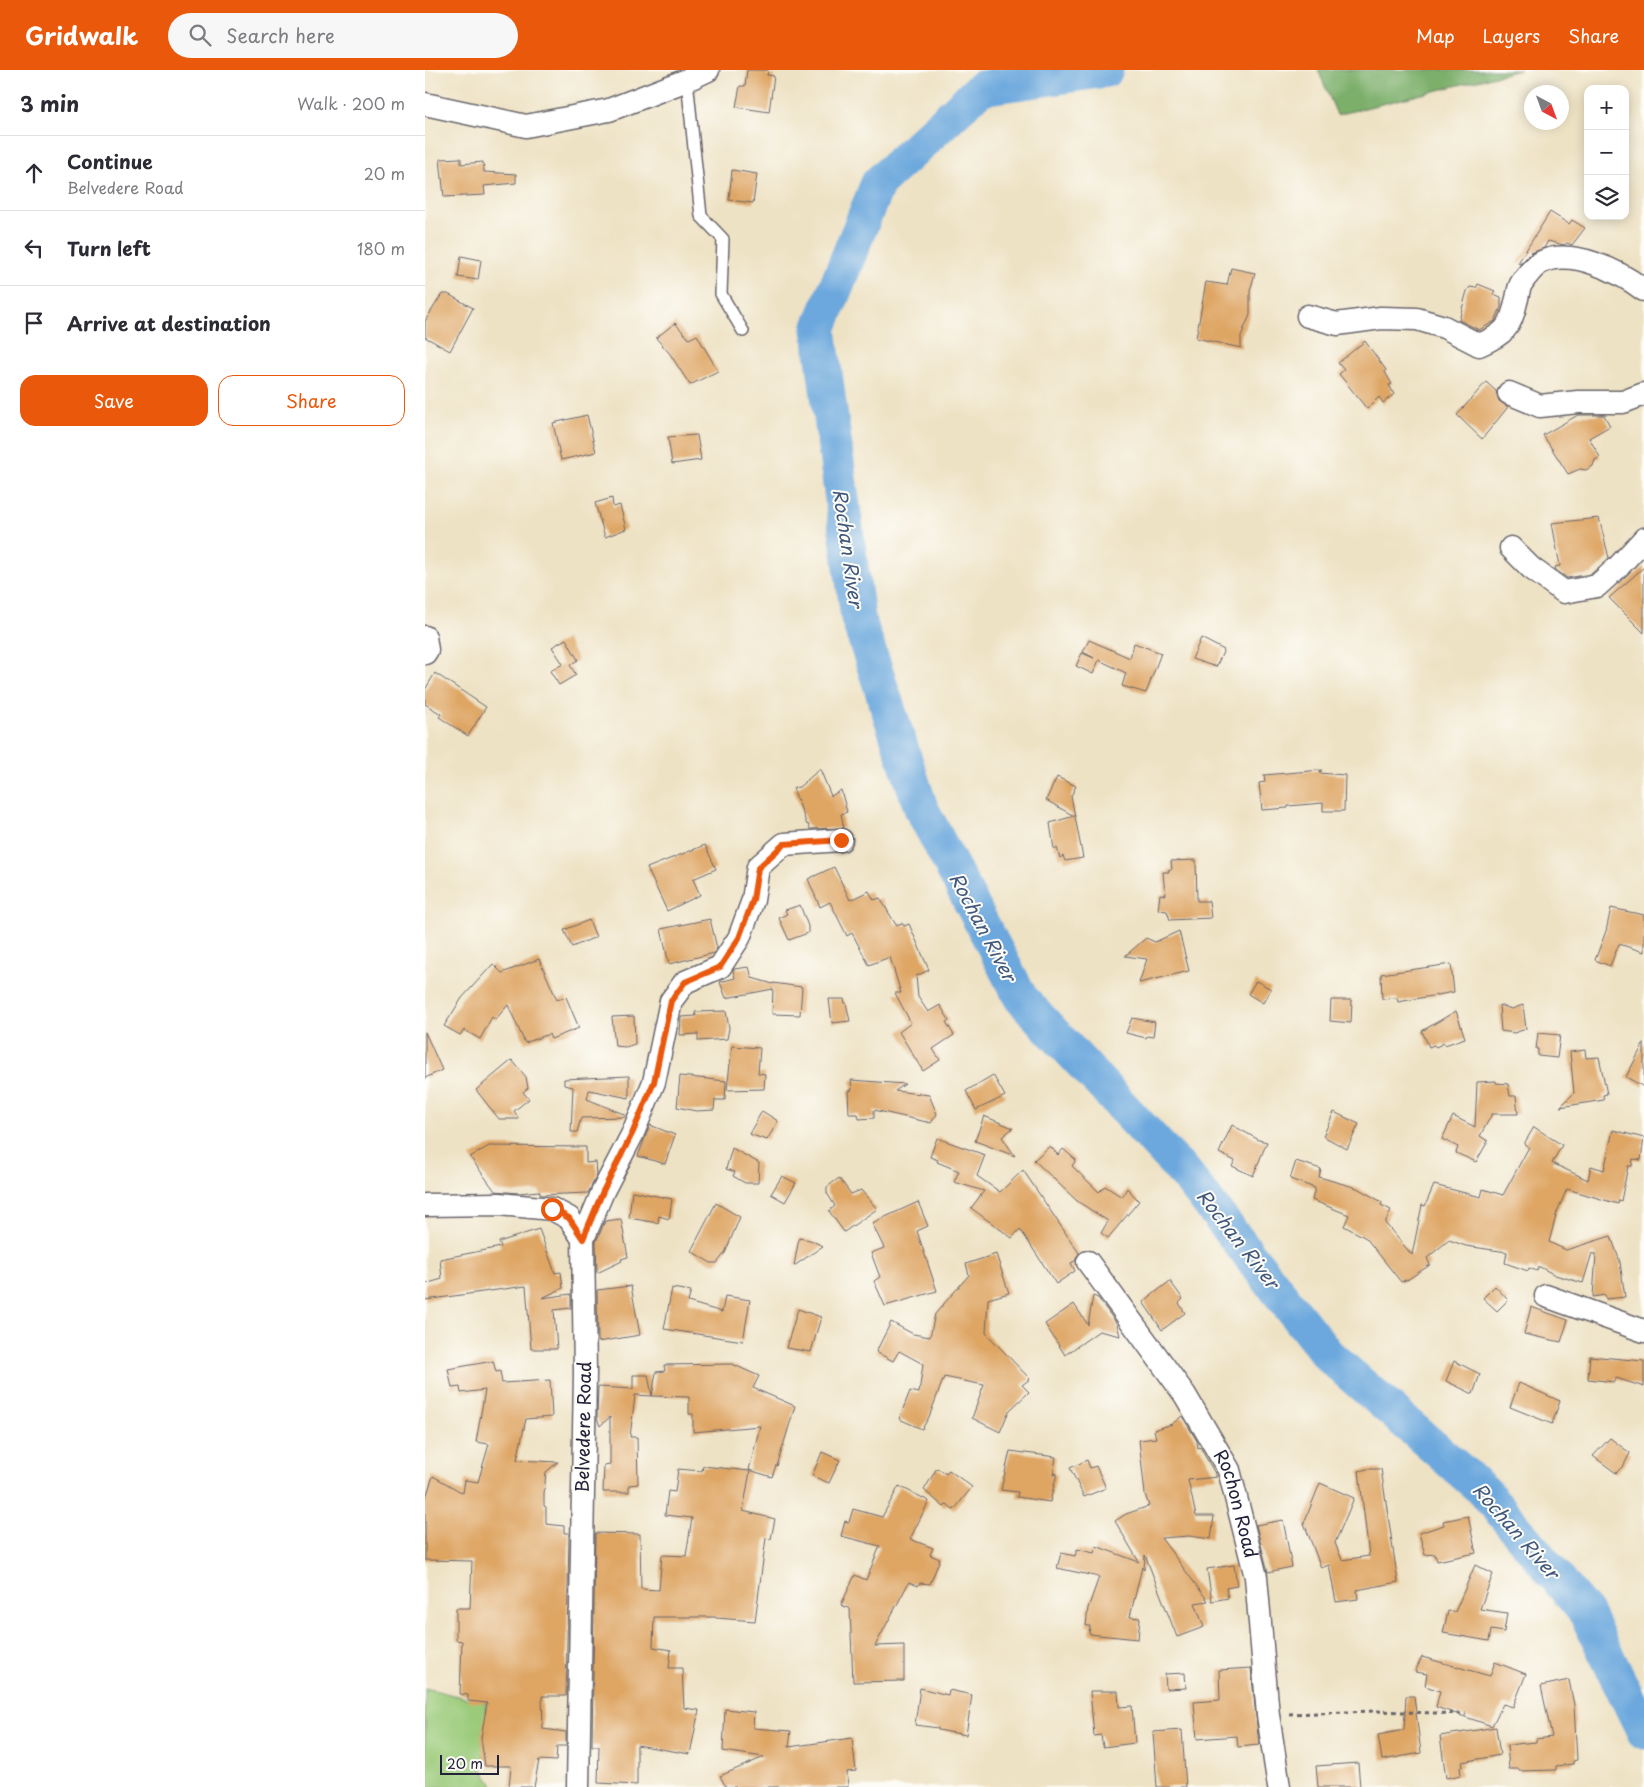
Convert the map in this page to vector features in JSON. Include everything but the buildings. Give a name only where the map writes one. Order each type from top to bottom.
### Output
[{"type":"street","points":[[425,104],[527,126],[609,110],[687,80],[707,70]]},
{"type":"street","points":[[1309,316],[1337,324],[1381,318],[1417,320],[1444,327],[1479,344],[1495,338],[1511,322],[1520,285],[1539,263],[1554,257],[1586,260],[1615,271],[1644,290]]},
{"type":"street","points":[[1509,393],[1540,406],[1578,402],[1623,402],[1644,394]]},
{"type":"street","points":[[1511,548],[1531,568],[1564,592],[1597,586],[1644,539]]},
{"type":"street","points":[[425,638],[427,650],[425,653]]},
{"type":"street","points":[[583,1239],[603,1191],[632,1134],[654,1082],[671,1001],[685,982],[720,967],[739,938],[751,908],[758,868],[784,844],[841,840]]},
{"type":"street","points":[[425,1205],[499,1204],[552,1209],[569,1218],[583,1239]]},
{"type":"street","name":"Belvedere Road","points":[[578,1787],[585,1374],[583,1239]]},
{"type":"street","name":"Rochon Road","points":[[1088,1262],[1185,1395],[1229,1470],[1256,1577],[1268,1715],[1279,1787]]},
{"type":"street","points":[[1546,1296],[1644,1331]]},
{"type":"lane","points":[[687,80],[701,216],[723,239],[721,294],[743,331]]},
{"type":"path","points":[[1268,1715],[1374,1710],[1467,1714]]},
{"type":"green space","points":[[1318,70],[1520,70],[1337,115]]},
{"type":"green space","points":[[425,1688],[486,1703],[483,1770],[494,1787],[425,1787]]},
{"type":"waterway","name":"Rochan River","points":[[1106,70],[981,88],[878,183],[819,329],[858,618],[921,808],[1021,998],[1187,1176],[1328,1355],[1485,1492],[1586,1613],[1644,1732]]},
{"type":"route","points":[[552,1209],[569,1218],[583,1239],[603,1191],[632,1134],[654,1082],[671,1001],[685,982],[720,967],[739,938],[753,900],[758,868],[784,844],[841,840]]}]
